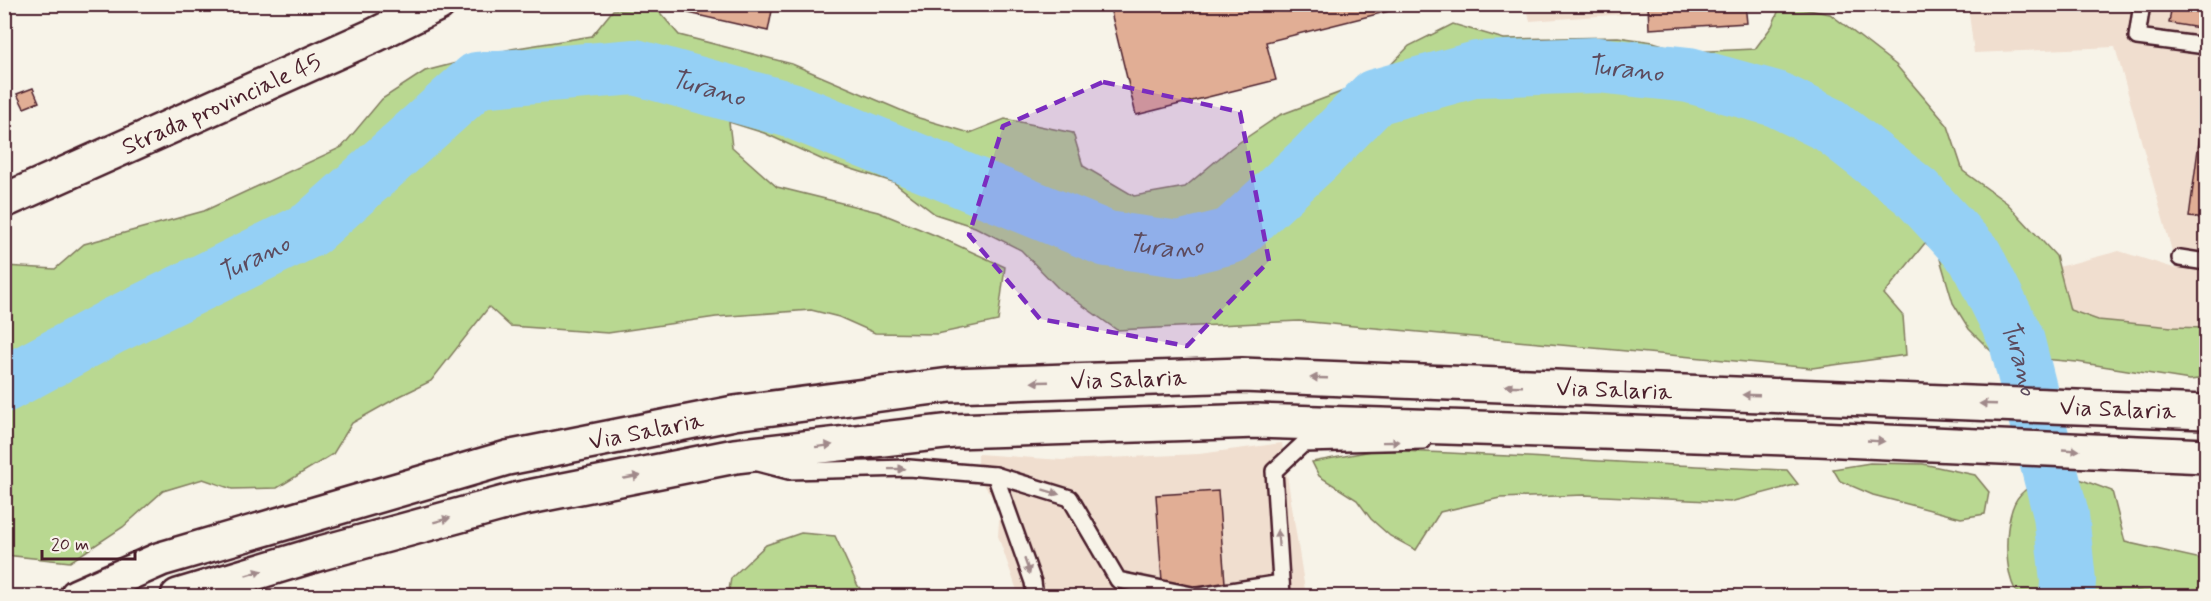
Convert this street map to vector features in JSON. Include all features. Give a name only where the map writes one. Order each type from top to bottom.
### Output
[{"type":"main road","name":"Strada provinciale 45","points":[[4,201],[375,35],[438,4]]},
{"type":"main road","name":"Via Salaria","points":[[77,597],[161,559],[507,458],[734,413],[950,385],[1242,375],[2206,412]]},
{"type":"main road","name":"Via Salaria","points":[[178,597],[321,553],[519,499],[735,456],[953,431],[1257,421],[1499,427],[2194,456]]},
{"type":"lane","points":[[2142,4],[2137,37],[2206,46]]},
{"type":"lane","points":[[2180,258],[2206,262]]},
{"type":"lane","points":[[735,456],[789,471],[909,468],[995,475],[1070,498],[1118,580],[1198,597],[1281,590],[1274,471],[1303,444],[1417,442],[1499,427]]},
{"type":"lane","points":[[995,475],[1033,582],[1035,597]]},
{"type":"highlighted area","points":[[1103,82],[1240,112],[1269,261],[1187,346],[1040,319],[969,235],[1003,126]]},
{"type":"shaded area","points":[[1526,4],[1748,5],[1530,21]]},
{"type":"shaded area","points":[[1968,5],[2206,5],[2206,349],[2083,341],[2051,269],[2119,251],[2177,269],[2115,47],[1974,53]]},
{"type":"shaded area","points":[[1282,443],[1306,596],[1019,596],[998,536],[1000,507],[978,477],[978,454],[1062,460],[1199,454]]},
{"type":"green space","points":[[1781,5],[1830,14],[1896,65],[1948,126],[1963,171],[2007,203],[2056,256],[2070,310],[2098,320],[2206,328],[2206,378],[2190,380],[2077,362],[1995,355],[1969,329],[1953,303],[1938,252],[1925,243],[1884,294],[1903,316],[1906,355],[1812,368],[1299,321],[1117,330],[1058,288],[1021,250],[975,227],[935,214],[893,182],[823,160],[764,133],[729,122],[732,147],[777,187],[878,212],[1005,267],[998,321],[937,334],[875,333],[839,317],[811,310],[716,317],[608,333],[510,326],[489,307],[431,381],[352,423],[333,454],[277,488],[232,489],[203,479],[163,491],[123,527],[70,562],[5,555],[5,266],[55,269],[84,244],[204,211],[342,147],[382,99],[425,71],[511,49],[592,36],[613,10],[656,8],[679,35],[792,64],[919,118],[970,133],[1005,119],[1073,133],[1083,166],[1134,196],[1185,187],[1231,148],[1280,115],[1378,78],[1409,46],[1453,24],[1504,39],[1618,37],[1653,42],[1687,52],[1755,49],[1772,26]]},
{"type":"green space","points":[[1377,450],[1787,470],[1798,484],[1730,502],[1584,495],[1500,498],[1440,512],[1416,550],[1390,536],[1371,519],[1357,500],[1319,476],[1312,462]]},
{"type":"green space","points":[[1870,463],[1923,464],[1975,475],[1989,492],[1985,514],[1961,518],[1873,495],[1840,481],[1833,469]]},
{"type":"green space","points":[[2066,474],[2112,491],[2125,542],[2206,560],[2206,596],[2136,591],[2133,596],[2020,596],[2010,576],[2007,546],[2010,516],[2014,504],[2024,490],[2035,483]]},
{"type":"green space","points":[[801,533],[835,536],[858,586],[866,596],[728,596],[731,578],[766,545]]},
{"type":"building","points":[[690,4],[744,4],[772,11],[768,31],[688,13]]},
{"type":"building","points":[[1109,4],[1417,4],[1266,42],[1276,80],[1136,115]]},
{"type":"building","points":[[1648,4],[1745,4],[1747,23],[1649,29]]},
{"type":"building","points":[[2172,4],[2206,4],[2206,29],[2169,23]]},
{"type":"building","points":[[33,88],[39,102],[24,108],[17,94]]},
{"type":"building","points":[[2206,89],[2206,219],[2189,217]]},
{"type":"building","points":[[1218,491],[1226,596],[1163,596],[1156,495]]},
{"type":"waterway","name":"Turano","points":[[4,385],[113,326],[311,229],[477,80],[635,67],[791,110],[1107,239],[1179,249],[1231,236],[1315,158],[1375,97],[1477,69],[1598,65],[1689,75],[1776,99],[1830,125],[1916,192],[1975,256],[2016,338],[2061,515],[2068,581],[2067,596]]}]
